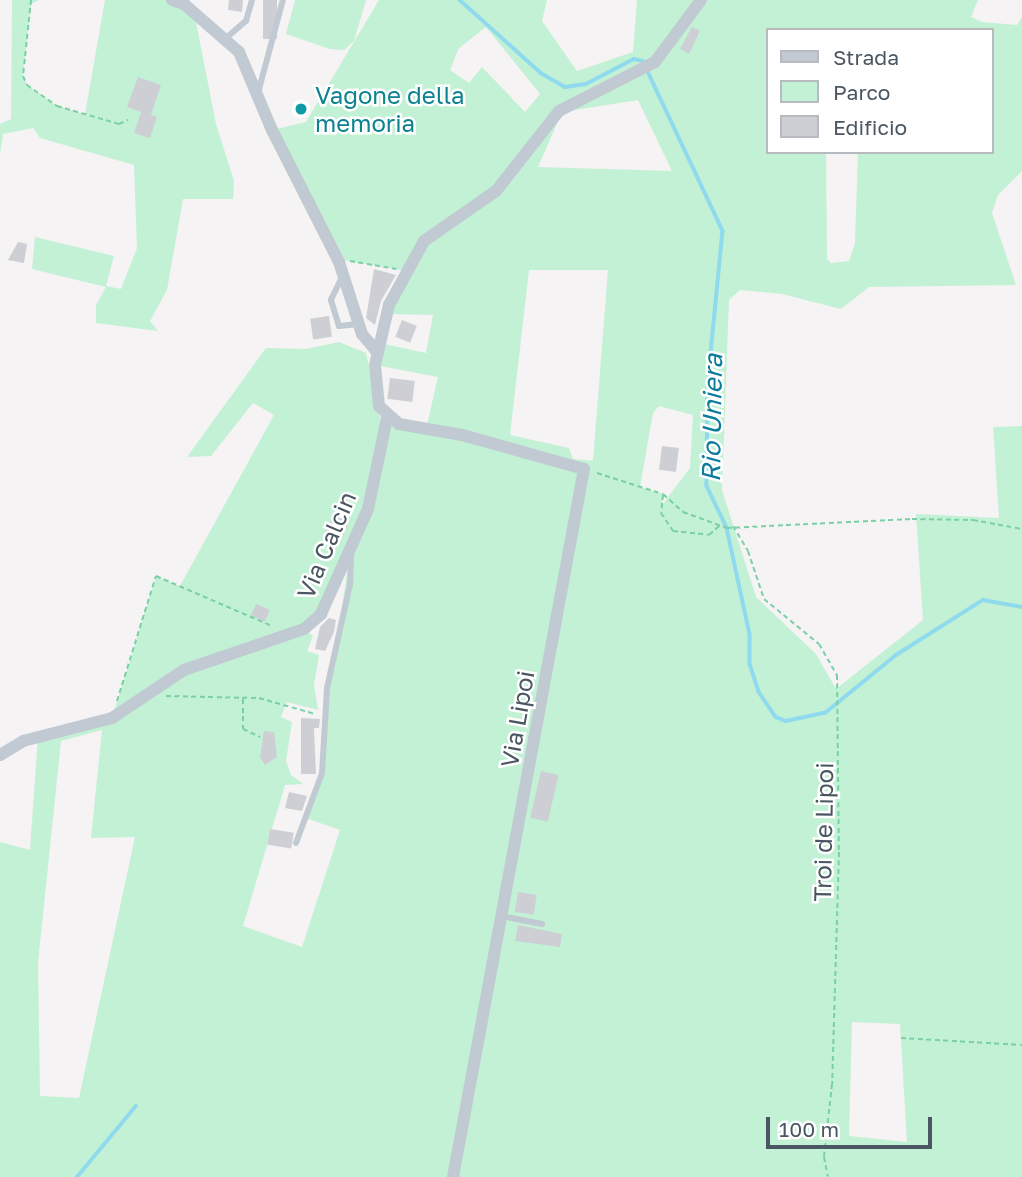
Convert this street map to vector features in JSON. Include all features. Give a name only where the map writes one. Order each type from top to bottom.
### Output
[{"type":"street","points":[[172,0],[184,4],[239,52],[257,96],[336,258],[369,346],[378,353]]},
{"type":"street","name":"Via Calcin","points":[[0,755],[23,741],[111,718],[184,670],[304,629],[321,614],[368,509],[387,418],[379,406],[378,353],[388,305],[425,241],[496,191],[559,111],[652,63],[701,0]]},
{"type":"street","points":[[387,418],[584,468]]},
{"type":"street","name":"Via Lipoi","points":[[453,1177],[584,468]]},
{"type":"lane","points":[[225,39],[246,21],[252,0]]},
{"type":"lane","points":[[257,96],[283,0]]},
{"type":"lane","points":[[343,275],[331,300],[339,326],[359,324]]},
{"type":"lane","points":[[296,843],[322,773],[324,715],[350,584],[351,547]]},
{"type":"lane","points":[[501,916],[542,924]]},
{"type":"path","points":[[31,0],[23,76],[27,85],[57,106],[120,124],[128,120]]},
{"type":"path","points":[[336,258],[408,271]]},
{"type":"path","points":[[584,468],[663,494],[682,512],[720,525],[912,519],[973,520],[1022,529]]},
{"type":"path","points":[[663,494],[661,513],[673,531],[709,536],[720,525]]},
{"type":"path","name":"Troi de Lipoi","points":[[733,526],[748,551],[764,599],[819,644],[837,675],[839,852],[832,1084],[824,1157],[828,1177]]},
{"type":"path","points":[[111,718],[156,576],[276,628]]},
{"type":"path","points":[[148,694],[243,698],[324,715]]},
{"type":"path","points":[[243,698],[243,729],[260,737]]},
{"type":"path","points":[[901,1038],[1022,1045]]},
{"type":"green space","points":[[12,0],[39,0],[31,4],[23,76],[27,85],[57,106],[85,114],[105,0],[172,0],[194,12],[216,124],[234,181],[233,199],[183,199],[167,290],[150,321],[158,331],[96,323],[96,305],[106,287],[32,269],[35,237],[114,256],[106,286],[121,289],[137,248],[134,165],[40,138],[33,128],[3,134],[0,154],[0,124],[11,119]]},
{"type":"green space","points":[[295,0],[366,0],[354,41],[344,50],[330,49],[286,34]]},
{"type":"green space","points":[[379,0],[547,0],[542,21],[577,71],[633,52],[637,0],[978,0],[971,17],[982,22],[1017,25],[1022,17],[1022,171],[998,195],[992,213],[1016,285],[869,287],[841,309],[782,294],[740,290],[729,300],[722,490],[756,597],[816,654],[836,689],[923,620],[916,514],[999,518],[993,427],[1022,426],[1022,1177],[0,1177],[0,842],[30,850],[38,737],[112,718],[156,576],[180,586],[274,415],[253,403],[211,456],[187,457],[266,348],[306,349],[339,342],[366,353],[380,417],[456,440],[426,429],[438,377],[375,365],[380,343],[426,353],[433,315],[387,314],[407,271],[343,260],[272,130],[306,122]],"holes":[[[486,27],[540,94],[525,112],[482,67],[469,83],[450,70],[459,48]],[[638,100],[672,171],[538,167],[562,112]],[[529,270],[608,270],[593,461],[573,459],[569,448],[510,435]],[[659,406],[693,415],[690,468],[662,505],[663,494],[640,487],[653,413]],[[351,549],[322,733],[322,773],[306,818],[340,830],[302,947],[243,926],[285,785],[303,784],[291,775],[286,761],[292,722],[281,717],[287,702],[318,710],[314,685],[319,655],[307,651],[313,636],[304,628],[321,614]],[[102,730],[91,838],[135,837],[79,1098],[40,1096],[38,963],[61,741]],[[852,1022],[900,1024],[907,1142],[849,1136]]]},
{"type":"building","points":[[229,0],[243,0],[242,12],[228,10]]},
{"type":"building","points":[[263,0],[277,0],[277,39],[263,39]]},
{"type":"building","points":[[692,27],[700,31],[689,54],[680,49]]},
{"type":"building","points":[[138,77],[161,85],[151,115],[157,117],[150,138],[134,133],[141,112],[127,107]]},
{"type":"building","points":[[18,242],[27,244],[24,263],[8,260]]},
{"type":"building","points":[[374,269],[396,275],[381,301],[375,325],[366,318]]},
{"type":"building","points":[[329,316],[332,337],[313,339],[310,319]]},
{"type":"building","points":[[402,320],[417,326],[410,343],[395,337]]},
{"type":"building","points":[[390,378],[415,381],[412,402],[387,399]]},
{"type":"building","points":[[662,446],[679,448],[676,472],[659,470]]},
{"type":"building","points":[[346,490],[348,510],[342,522],[348,525],[340,542],[324,534]]},
{"type":"building","points":[[256,604],[270,610],[265,622],[251,616]]},
{"type":"building","points":[[329,618],[336,620],[334,632],[325,651],[315,649],[320,627]]},
{"type":"building","points":[[301,718],[320,719],[319,728],[314,728],[316,774],[301,774]]},
{"type":"building","points":[[264,731],[274,732],[277,757],[265,765],[260,757]]},
{"type":"building","points":[[541,771],[559,775],[548,822],[530,818]]},
{"type":"building","points":[[289,792],[307,796],[302,811],[285,808]]},
{"type":"building","points":[[270,829],[294,833],[291,849],[267,845]]},
{"type":"building","points":[[518,892],[537,895],[534,915],[515,912]]},
{"type":"building","points":[[518,925],[562,934],[560,947],[515,941]]},
{"type":"waterway","name":"Rio Uniera","points":[[460,0],[541,73],[565,87],[586,84],[634,59],[643,61],[723,231],[708,384],[707,486],[727,528],[750,634],[750,664],[759,692],[776,717],[786,721],[825,713],[896,655],[983,600],[1022,607]]},
{"type":"waterway","points":[[77,1177],[136,1106]]},
{"type":"place","name":"Vagone della memoria","points":[[301,109]]}]
